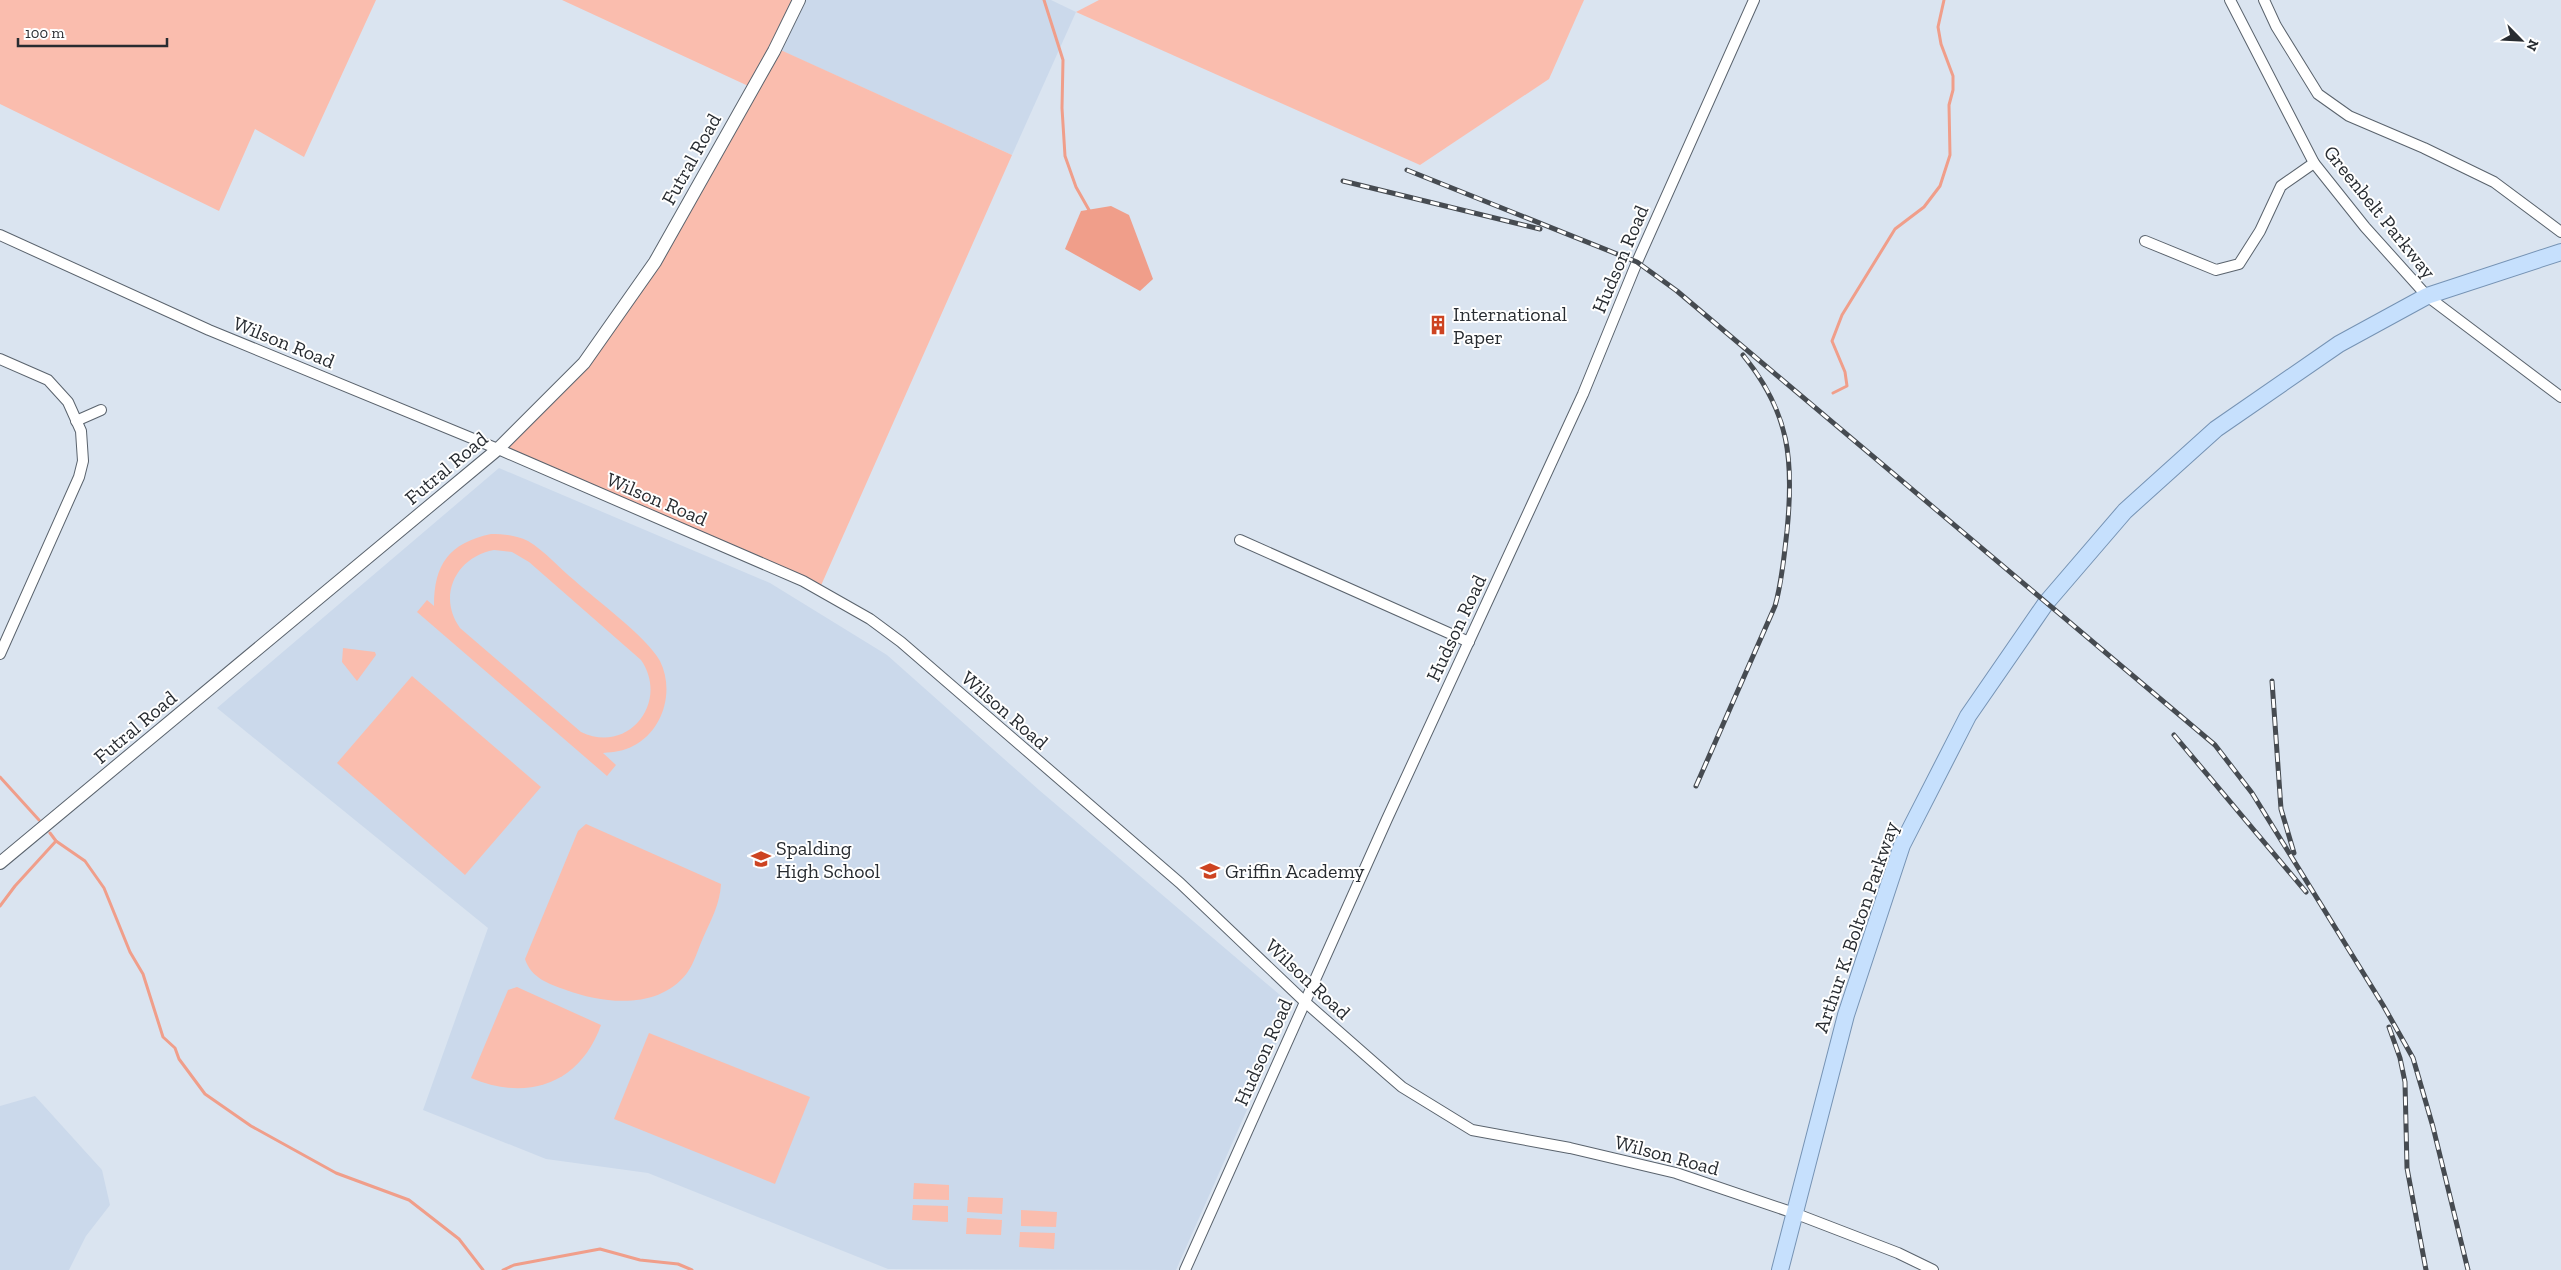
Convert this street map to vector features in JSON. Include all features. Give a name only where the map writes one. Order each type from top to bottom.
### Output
[{"type":"main road","name":"Arthur K. Bolton Parkway","points":[[1780,1270],[1843,1023],[1902,845],[1968,716],[2046,602],[2125,511],[2216,429],[2339,344],[2427,296],[2561,252]]},
{"type":"street","name":"Futral Road","points":[[0,863],[498,449],[584,363],[648,273],[774,51],[799,0]]},
{"type":"street","name":"Hudson Road","points":[[1185,1270],[1305,1002],[1583,394],[1637,262],[1754,0]]},
{"type":"street","name":"Greenbelt Parkway","points":[[2230,0],[2314,163],[2365,227],[2427,296],[2561,397]]},
{"type":"street","name":"Greenbelt Parkway","points":[[2264,0],[2276,26],[2318,94],[2348,116],[2424,148],[2494,182],[2561,232]]},
{"type":"street","points":[[2145,241],[2216,270],[2239,264],[2260,231],[2281,186],[2314,163]]},
{"type":"street","name":"Wilson Road","points":[[0,235],[209,330],[498,449],[804,581],[870,619],[901,642],[1180,883],[1305,1002],[1402,1087],[1472,1130],[1570,1148],[1676,1173],[1794,1213],[1898,1252],[1933,1270]]},
{"type":"street","points":[[0,359],[48,380],[68,402],[81,431],[83,461],[79,478],[0,654]]},
{"type":"street","points":[[76,421],[101,410]]},
{"type":"street","points":[[1240,540],[1469,642]]},
{"type":"shaded area","points":[[0,0],[376,0],[304,157],[255,129],[219,211],[0,104]]},
{"type":"shaded area","points":[[562,0],[794,0],[774,47],[1012,155],[819,590],[506,447],[594,356],[757,90]]},
{"type":"shaded area","points":[[794,0],[1051,0],[1076,12],[1012,155],[773,47]]},
{"type":"shaded area","points":[[1099,0],[1584,0],[1549,79],[1420,165],[1076,12]]},
{"type":"shaded area","points":[[1111,206],[1129,215],[1153,279],[1140,291],[1065,249],[1081,211]]},
{"type":"shaded area","name":"Spalding High School","points":[[499,468],[770,583],[887,655],[1039,790],[1293,1006],[1176,1270],[888,1269],[648,1173],[546,1159],[423,1110],[488,928],[217,708]]},
{"type":"shaded area","points":[[491,534],[514,536],[534,545],[633,630],[660,661],[666,685],[666,697],[659,720],[652,731],[633,746],[615,752],[603,753],[616,765],[607,776],[417,612],[427,600],[434,606],[437,578],[447,558],[464,543]],"holes":[[[494,550],[512,552],[529,562],[641,660],[649,676],[650,692],[647,707],[640,720],[628,730],[614,736],[598,737],[581,732],[460,628],[453,616],[450,603],[454,580],[460,569],[481,554]]]},
{"type":"shaded area","points":[[343,648],[375,652],[376,655],[357,681],[342,662]]},
{"type":"shaded area","points":[[412,676],[541,787],[465,875],[337,763]]},
{"type":"shaded area","points":[[586,824],[721,884],[715,912],[692,965],[675,985],[662,993],[630,1001],[614,1001],[581,995],[547,983],[536,976],[528,966],[525,959],[578,831]]},
{"type":"shaded area","points":[[517,987],[601,1025],[592,1045],[580,1062],[565,1074],[549,1083],[531,1087],[512,1088],[492,1085],[471,1078],[508,990]]},
{"type":"shaded area","points":[[649,1033],[810,1097],[775,1184],[614,1119]]},
{"type":"shaded area","points":[[35,1096],[102,1170],[110,1205],[86,1236],[69,1270],[0,1270],[0,1106]]},
{"type":"shaded area","points":[[914,1183],[949,1185],[949,1200],[913,1199]]},
{"type":"shaded area","points":[[968,1197],[1003,1198],[1002,1214],[967,1212]]},
{"type":"shaded area","points":[[913,1205],[948,1206],[948,1222],[912,1220]]},
{"type":"shaded area","points":[[1021,1210],[1057,1212],[1056,1227],[1021,1226]]},
{"type":"shaded area","points":[[967,1218],[1002,1220],[1001,1235],[966,1234]]},
{"type":"shaded area","points":[[1020,1232],[1055,1233],[1054,1249],[1019,1247]]},
{"type":"waterway","points":[[1044,0],[1063,60],[1062,108],[1065,156],[1076,187],[1089,210]]},
{"type":"waterway","points":[[1833,393],[1847,386],[1845,372],[1832,341],[1842,315],[1895,229],[1924,207],[1940,186],[1950,155],[1949,105],[1953,90],[1953,76],[1941,44],[1938,27],[1944,0]]},
{"type":"waterway","points":[[0,777],[39,820]]},
{"type":"waterway","points":[[50,833],[56,841],[85,861],[104,888],[130,952],[143,974],[163,1037],[175,1048],[179,1059],[205,1094],[251,1126],[336,1173],[409,1200],[459,1239],[483,1270]]},
{"type":"waterway","points":[[0,906],[15,886],[56,841]]},
{"type":"waterway","points":[[503,1270],[514,1265],[600,1249],[640,1260],[678,1264],[692,1270]]},
{"type":"railway","points":[[1407,170],[1637,262],[1677,291],[2215,745],[2252,793],[2383,1005],[2413,1058],[2433,1127],[2468,1270]]},
{"type":"railway","points":[[1343,181],[1540,229]]},
{"type":"railway","points":[[1696,786],[1775,606],[1781,578],[1787,531],[1790,482],[1789,459],[1785,438],[1771,397],[1759,376],[1743,355]]},
{"type":"railway","points":[[2272,681],[2281,809],[2294,853]]},
{"type":"railway","points":[[2174,735],[2306,892]]},
{"type":"railway","points":[[2389,1027],[2400,1058],[2405,1082],[2407,1168],[2426,1270]]},
{"type":"place","name":"International Paper","points":[[1438,325]]},
{"type":"place","name":"Spalding High School","points":[[761,859]]},
{"type":"place","name":"Griffin Academy","points":[[1210,871]]}]
